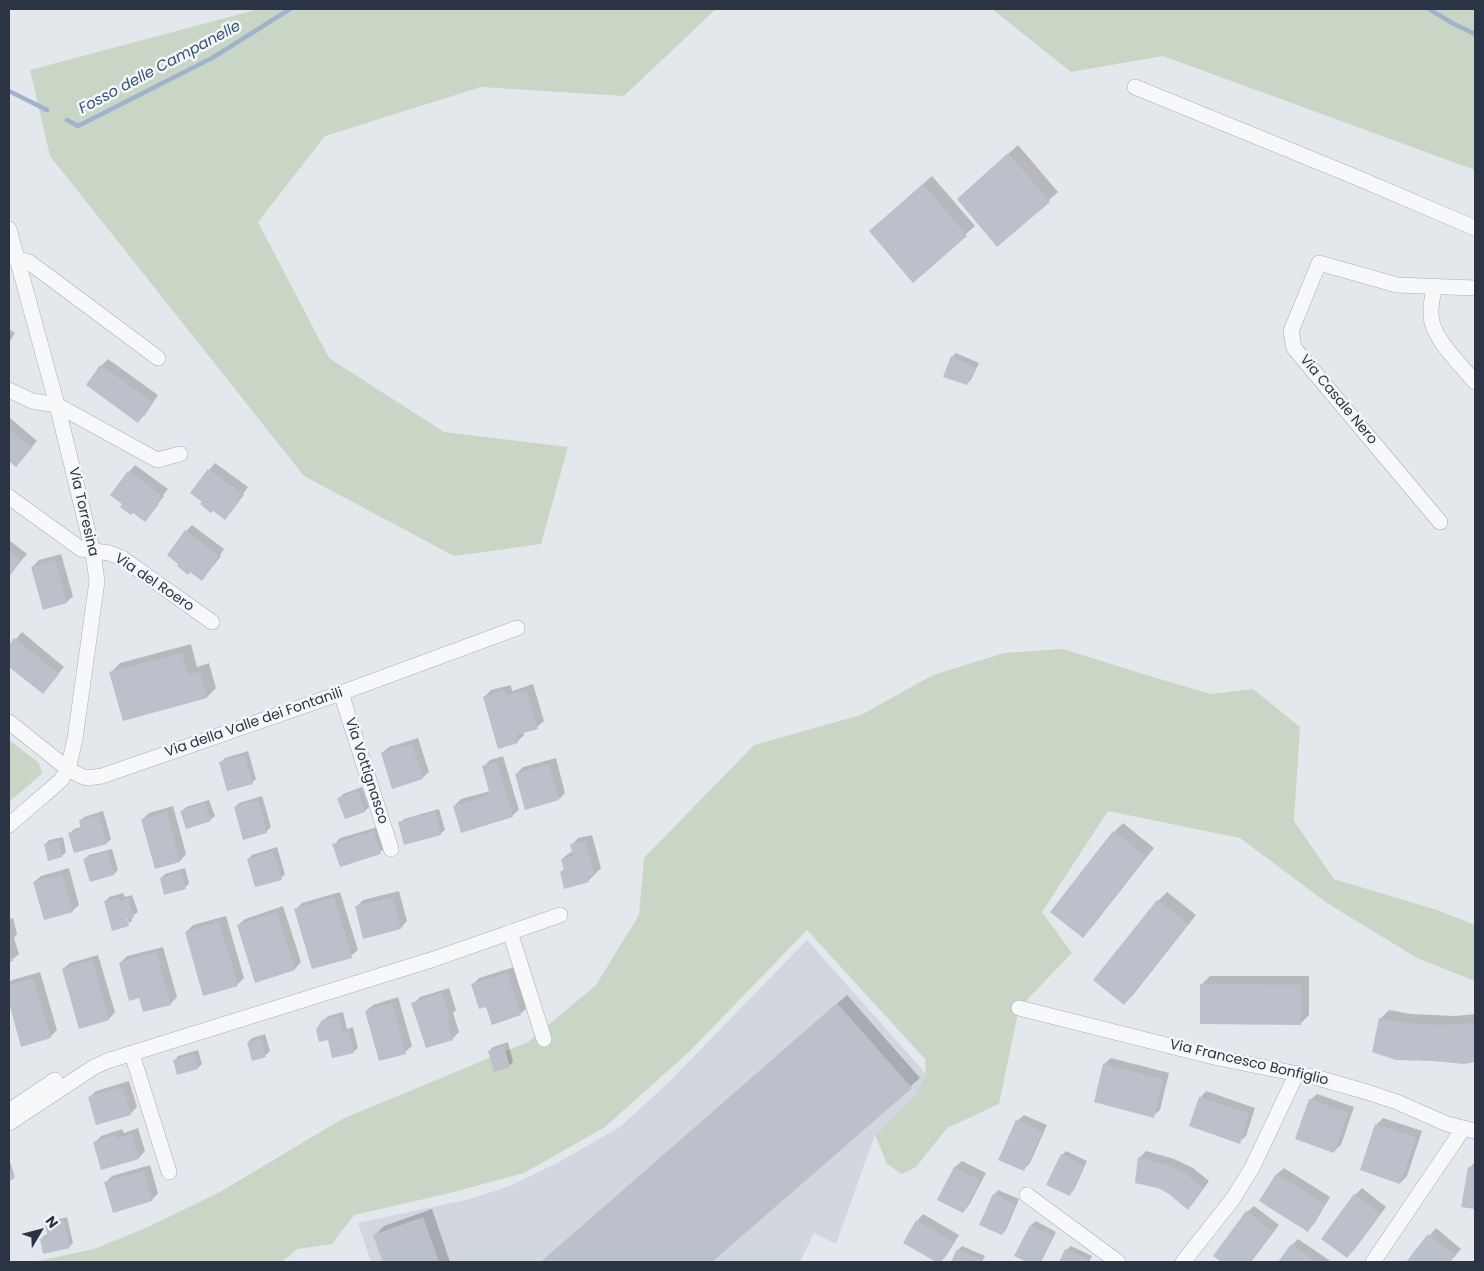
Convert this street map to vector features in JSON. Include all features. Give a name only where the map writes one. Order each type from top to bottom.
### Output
[{"type":"street","points":[[1135,87],[1475,228]]},
{"type":"street","name":"Via Torresina","points":[[9,230],[13,258],[57,405],[93,552],[96,574],[96,589],[75,739],[68,769]]},
{"type":"street","points":[[13,258],[29,262],[158,358]]},
{"type":"street","name":"Via Casale Nero","points":[[1434,288],[1397,285],[1320,263],[1291,330],[1294,348],[1440,522]]},
{"type":"street","points":[[1475,288],[1434,288],[1430,316],[1433,329],[1440,341],[1475,382]]},
{"type":"street","points":[[9,390],[32,401],[57,405],[157,460],[180,454]]},
{"type":"street","name":"Via del Roero","points":[[9,497],[81,549],[109,553],[122,558],[212,622]]},
{"type":"street","name":"Via della Valle dei Fontanili","points":[[9,722],[68,769],[84,778],[102,776],[341,693],[517,628]]},
{"type":"street","name":"Via Vottignasco","points":[[341,693],[391,849]]},
{"type":"street","points":[[9,825],[61,780],[68,769]]},
{"type":"street","points":[[9,1123],[94,1067],[107,1061],[434,960],[560,915]]},
{"type":"street","points":[[510,932],[544,1039]]},
{"type":"street","points":[[9,1111],[96,1055],[419,955]]},
{"type":"street","name":"Via Francesco Bonfiglio","points":[[1019,1008],[1218,1058],[1318,1078],[1397,1102],[1447,1124],[1469,1130]]},
{"type":"street","points":[[132,1054],[169,1172]]},
{"type":"street","points":[[1183,1262],[1232,1200],[1252,1168],[1297,1073]]},
{"type":"street","points":[[1373,1262],[1469,1130]]},
{"type":"street","points":[[1027,1196],[1118,1262]]},
{"type":"shaded area","points":[[807,940],[926,1074],[914,1097],[875,1135],[836,1244],[814,1233],[800,1262],[371,1262],[358,1223],[470,1199],[510,1186],[557,1163],[620,1127],[669,1082]]},
{"type":"green space","points":[[259,9],[716,9],[624,96],[481,87],[325,136],[258,222],[329,358],[444,432],[568,447],[541,544],[454,556],[304,476],[50,156],[30,70]]},
{"type":"green space","points":[[992,9],[1475,9],[1475,170],[1163,56],[1071,72]]},
{"type":"green space","points":[[1063,649],[1211,694],[1253,689],[1300,727],[1294,821],[1334,879],[1437,910],[1475,925],[1475,981],[1417,958],[1327,903],[1240,838],[1108,811],[1042,912],[1072,953],[1019,1008],[999,1104],[947,1128],[916,1167],[902,1174],[887,1164],[875,1135],[914,1097],[926,1074],[925,1059],[807,930],[690,1051],[605,1127],[524,1173],[446,1194],[354,1215],[332,1244],[297,1249],[282,1262],[33,1262],[94,1249],[148,1227],[220,1192],[342,1119],[528,1042],[596,985],[639,915],[644,858],[754,745],[861,715],[933,675],[1004,653]]},
{"type":"green space","points":[[9,740],[39,763],[42,774],[9,802]]},
{"type":"building","points":[[1008,153],[1050,202],[997,247],[957,199]]},
{"type":"building","points":[[923,184],[967,236],[913,283],[869,231]]},
{"type":"building","points":[[951,356],[976,368],[967,385],[943,377]]},
{"type":"building","points":[[100,365],[153,402],[138,423],[86,385]]},
{"type":"building","points":[[9,429],[32,448],[16,467],[9,461]]},
{"type":"building","points":[[208,469],[242,494],[237,501],[239,502],[225,520],[213,511],[211,513],[200,504],[202,502],[190,493]]},
{"type":"building","points":[[128,471],[162,496],[157,503],[159,504],[145,522],[133,513],[131,515],[120,507],[122,504],[110,495]]},
{"type":"building","points":[[185,530],[219,556],[202,581],[190,572],[188,575],[167,555]]},
{"type":"building","points":[[9,551],[21,561],[9,577]]},
{"type":"building","points":[[55,560],[67,603],[43,610],[31,567]]},
{"type":"building","points":[[14,638],[59,674],[43,694],[9,667],[9,645]]},
{"type":"building","points":[[182,653],[188,675],[200,672],[207,698],[123,721],[109,672]]},
{"type":"building","points":[[504,690],[506,696],[526,690],[538,729],[516,735],[518,743],[498,749],[483,697]]},
{"type":"building","points":[[412,744],[423,779],[392,789],[381,753]]},
{"type":"building","points":[[244,755],[253,784],[227,791],[219,762]]},
{"type":"building","points":[[497,762],[513,817],[461,833],[453,806],[490,795],[482,766]]},
{"type":"building","points":[[549,764],[559,800],[525,810],[515,774]]},
{"type":"building","points":[[358,791],[365,812],[345,819],[337,798]]},
{"type":"building","points":[[258,800],[267,833],[243,840],[234,807]]},
{"type":"building","points":[[205,803],[211,821],[186,829],[180,811]]},
{"type":"building","points":[[167,812],[180,862],[155,869],[141,819]]},
{"type":"building","points":[[435,812],[441,835],[404,845],[398,822]]},
{"type":"building","points":[[99,815],[107,844],[74,853],[68,833],[81,829],[79,820]]},
{"type":"building","points":[[374,831],[381,854],[340,867],[332,844]]},
{"type":"building","points":[[1113,831],[1146,857],[1083,938],[1050,912]]},
{"type":"building","points":[[59,841],[62,857],[48,861],[44,844]]},
{"type":"building","points":[[585,841],[595,875],[587,877],[589,882],[564,889],[560,872],[564,870],[561,859],[573,856],[570,844]]},
{"type":"building","points":[[273,851],[282,880],[255,887],[247,859]]},
{"type":"building","points":[[108,852],[114,875],[90,882],[83,859]]},
{"type":"building","points":[[181,872],[186,889],[164,895],[160,878]]},
{"type":"building","points":[[62,874],[73,912],[44,920],[33,882]]},
{"type":"building","points":[[119,897],[120,901],[128,898],[134,918],[127,919],[129,926],[112,931],[104,901]]},
{"type":"building","points":[[334,897],[352,958],[312,969],[294,909]]},
{"type":"building","points":[[393,897],[401,929],[363,939],[355,906]]},
{"type":"building","points":[[1157,900],[1188,924],[1124,1005],[1093,980]]},
{"type":"building","points":[[277,912],[295,970],[255,983],[237,925]]},
{"type":"building","points":[[219,922],[238,986],[203,996],[185,932]]},
{"type":"building","points":[[9,950],[13,961],[9,962]]},
{"type":"building","points":[[156,952],[171,1005],[143,1012],[139,998],[129,1001],[119,963]]},
{"type":"building","points":[[92,960],[109,1020],[79,1029],[62,969]]},
{"type":"building","points":[[507,973],[521,1015],[492,1025],[486,1007],[479,1009],[471,984]]},
{"type":"building","points":[[33,978],[51,1038],[21,1047],[9,1003],[9,985]]},
{"type":"building","points":[[1200,984],[1301,985],[1301,1025],[1200,1024]]},
{"type":"building","points":[[442,993],[450,1018],[447,1019],[453,1040],[426,1048],[411,1003]]},
{"type":"building","points":[[392,1003],[406,1054],[379,1061],[365,1011]]},
{"type":"building","points":[[837,1003],[912,1088],[712,1262],[541,1262]]},
{"type":"building","points":[[339,1016],[343,1032],[349,1031],[354,1053],[332,1058],[328,1040],[319,1042],[316,1030],[322,1020]]},
{"type":"building","points":[[1379,1018],[1402,1023],[1419,1024],[1475,1023],[1475,1062],[1464,1064],[1396,1060],[1372,1052]]},
{"type":"building","points":[[261,1038],[266,1057],[252,1061],[247,1042]]},
{"type":"building","points":[[504,1046],[510,1067],[494,1072],[488,1051]]},
{"type":"building","points":[[194,1054],[198,1069],[177,1075],[173,1060]]},
{"type":"building","points":[[1103,1064],[1163,1079],[1154,1118],[1094,1102]]},
{"type":"building","points":[[123,1087],[131,1115],[96,1125],[88,1097]]},
{"type":"building","points":[[1199,1097],[1249,1114],[1240,1144],[1189,1126]]},
{"type":"building","points":[[1309,1099],[1348,1113],[1334,1153],[1295,1139]]},
{"type":"building","points":[[1016,1120],[1042,1132],[1024,1171],[998,1160]]},
{"type":"building","points":[[1375,1124],[1416,1138],[1400,1184],[1360,1170]]},
{"type":"building","points":[[132,1134],[139,1159],[101,1170],[93,1142],[116,1135],[117,1139]]},
{"type":"building","points":[[1061,1154],[1084,1166],[1070,1196],[1046,1185]]},
{"type":"building","points":[[1138,1157],[1167,1165],[1186,1174],[1203,1188],[1188,1210],[1169,1194],[1158,1188],[1135,1183]]},
{"type":"building","points":[[9,1166],[14,1179],[9,1181]]},
{"type":"building","points":[[954,1167],[980,1180],[963,1213],[937,1200]]},
{"type":"building","points":[[1468,1167],[1475,1168],[1475,1209],[1461,1207]]},
{"type":"building","points":[[144,1171],[152,1201],[113,1213],[104,1182]]},
{"type":"building","points":[[1276,1174],[1325,1204],[1308,1232],[1259,1201]]},
{"type":"building","points":[[993,1194],[1015,1204],[1002,1235],[979,1225]]},
{"type":"building","points":[[1354,1194],[1380,1214],[1347,1258],[1321,1239]]},
{"type":"building","points":[[1246,1211],[1273,1232],[1250,1262],[1222,1262],[1213,1256]]},
{"type":"building","points":[[423,1217],[439,1262],[383,1262],[373,1235]]},
{"type":"building","points":[[63,1220],[70,1248],[43,1254],[40,1239],[48,1237],[45,1224]]},
{"type":"building","points":[[916,1220],[953,1242],[941,1262],[936,1262],[903,1243]]},
{"type":"building","points":[[1030,1225],[1053,1236],[1040,1262],[1026,1262],[1014,1256]]},
{"type":"building","points":[[1428,1234],[1455,1256],[1450,1262],[1406,1262]]},
{"type":"building","points":[[1291,1244],[1316,1262],[1278,1262]]},
{"type":"building","points":[[957,1249],[982,1260],[981,1262],[951,1262]]},
{"type":"building","points":[[1065,1249],[1089,1260],[1088,1262],[1059,1262]]},
{"type":"waterway","name":"Fosso delle Campanelle","points":[[67,120],[78,126],[212,58],[290,9]]},
{"type":"waterway","name":"Fosso delle Campanelle","points":[[1429,9],[1475,34]]},
{"type":"waterway","name":"Fosso delle Campanelle","points":[[9,91],[47,110]]}]
